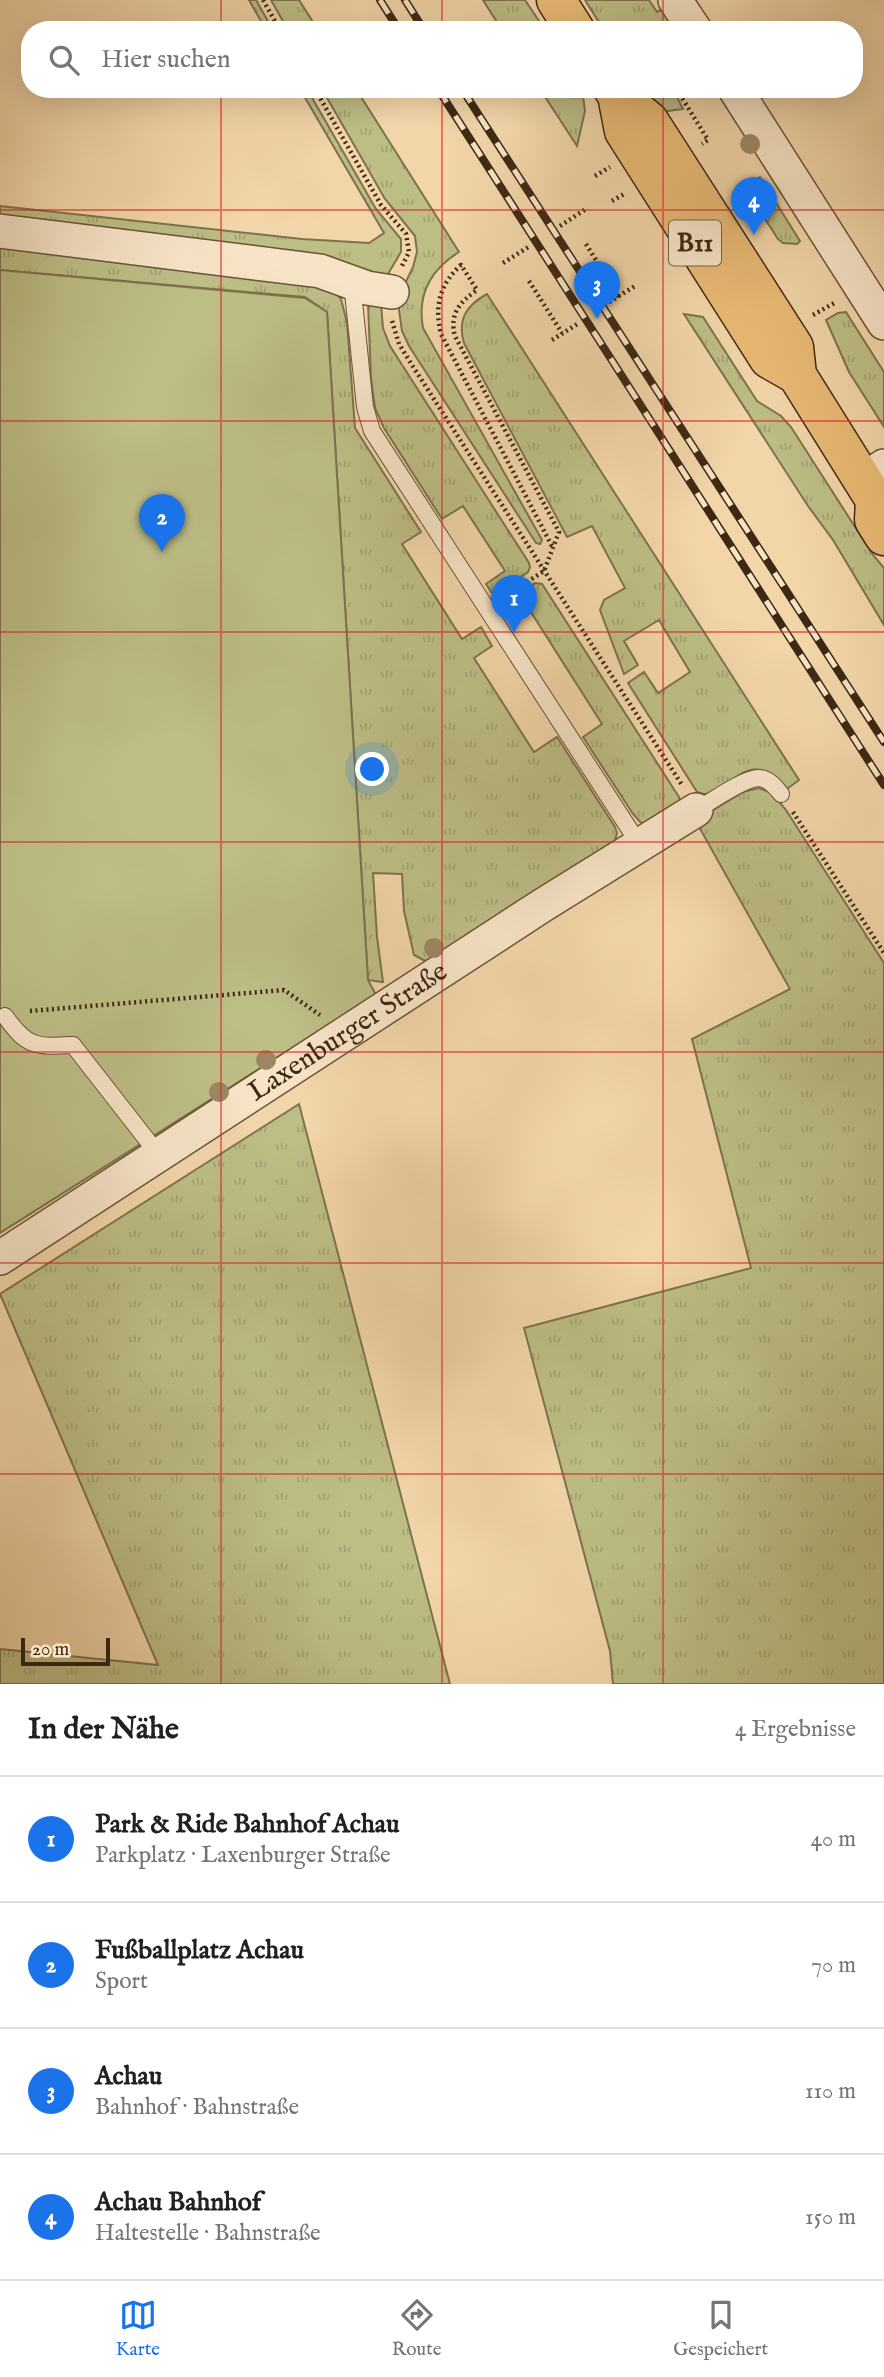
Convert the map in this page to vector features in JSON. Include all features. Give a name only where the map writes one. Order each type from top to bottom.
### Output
[{"type":"main road","points":[[556,0],[569,21]]},
{"type":"main road","name":"B11","points":[[622,98],[649,121],[794,346],[797,375],[878,497]]},
{"type":"street","points":[[675,0],[689,21]]},
{"type":"street","points":[[741,98],[884,323]]},
{"type":"street","points":[[0,231],[320,271],[352,283],[392,292]]},
{"type":"street","name":"Laxenburger Straße","points":[[0,1258],[338,1037],[696,810]]},
{"type":"lane","points":[[352,283],[367,419],[372,431],[639,844]]},
{"type":"lane","points":[[696,810],[757,778],[769,782],[781,794]]},
{"type":"lane","points":[[11,1014],[14,1030],[28,1042],[44,1046],[74,1045],[158,1154]]},
{"type":"path","points":[[263,0],[275,21]]},
{"type":"path","points":[[320,98],[381,205],[406,234],[409,252],[392,292],[391,311],[399,344],[696,810]]},
{"type":"path","points":[[682,98],[708,140],[703,144]]},
{"type":"path","points":[[560,226],[586,209]]},
{"type":"path","points":[[566,214],[572,218]]},
{"type":"path","points":[[586,244],[619,296]]},
{"type":"path","points":[[503,263],[530,246]]},
{"type":"path","points":[[509,250],[514,255]]},
{"type":"path","points":[[487,608],[544,571],[553,548],[559,532],[456,336],[453,324],[456,311],[463,300],[477,290],[461,265],[442,287],[438,323],[441,334],[553,548]]},
{"type":"path","points":[[528,281],[562,333]]},
{"type":"path","points":[[609,302],[635,286]]},
{"type":"path","points":[[820,311],[832,304]]},
{"type":"path","points":[[552,340],[579,323]]},
{"type":"path","points":[[781,794],[884,953]]},
{"type":"path","points":[[11,1014],[284,990],[325,1019],[338,1037]]},
{"type":"green space","points":[[249,0],[256,0],[268,21],[261,21]]},
{"type":"green space","points":[[271,0],[299,0],[312,21],[283,21]]},
{"type":"green space","points":[[483,0],[525,0],[539,21],[496,21]]},
{"type":"green space","points":[[585,0],[649,0],[657,12],[663,9],[674,21],[598,21]]},
{"type":"green space","points":[[305,98],[312,98],[376,209],[401,239],[401,252],[385,279],[329,257],[0,219],[0,206],[302,239],[369,243],[384,233]]},
{"type":"green space","points":[[327,98],[362,98],[459,252],[440,267],[428,284],[422,305],[423,328],[542,540],[540,544],[536,543],[402,331],[400,294],[417,252],[415,236],[385,199]]},
{"type":"green space","points":[[546,98],[583,98],[585,111],[577,146]]},
{"type":"green space","points":[[648,98],[678,98],[683,109],[661,112]]},
{"type":"green space","points":[[760,177],[800,241],[797,244],[783,243],[778,239],[744,186]]},
{"type":"green space","points":[[0,247],[312,283],[334,291],[341,299],[347,323],[355,428],[421,532],[402,544],[462,639],[481,627],[492,646],[474,658],[534,752],[557,737],[615,827],[617,833],[614,844],[431,964],[414,955],[404,911],[402,874],[373,873],[383,982],[368,980],[327,312],[305,297],[0,270]]},
{"type":"green space","points":[[0,270],[305,298],[327,312],[368,980],[376,995],[0,1233]]},
{"type":"green space","points":[[487,294],[799,780],[787,789],[772,775],[759,770],[747,771],[717,791],[707,794],[697,792],[628,683],[644,672],[658,693],[690,672],[659,620],[624,641],[638,665],[624,674],[600,610],[604,600],[625,588],[592,526],[567,537],[464,343],[462,327],[465,314]]},
{"type":"green space","points":[[368,303],[381,304],[383,328],[390,346],[529,563],[528,572],[498,592],[492,593],[486,584],[505,571],[463,506],[442,519],[384,428],[375,408]]},
{"type":"green space","points":[[846,312],[884,372],[884,427],[849,372],[826,320]]},
{"type":"green space","points":[[684,314],[703,317],[757,401],[781,416],[791,427],[884,568],[884,625],[833,540],[808,506]]},
{"type":"green space","points":[[535,583],[542,584],[679,797],[680,803],[643,825],[583,737],[602,724],[527,606],[508,618],[502,610],[505,603]]},
{"type":"green space","points":[[759,788],[772,793],[786,810],[884,963],[884,1684],[613,1684],[610,1651],[524,1328],[751,1268],[692,1039],[790,989],[699,827],[702,817],[743,792]]},
{"type":"green space","points":[[299,1104],[450,1684],[0,1684],[0,1649],[158,1665],[0,1294]]},
{"type":"railway","points":[[380,0],[393,21]]},
{"type":"railway","points":[[405,0],[418,21]]},
{"type":"railway","points":[[444,98],[884,785]]},
{"type":"railway","points":[[468,98],[884,742]]},
{"type":"place","name":"Achau Bahnhof","points":[[754,235]]},
{"type":"place","name":"Achau","points":[[597,319]]},
{"type":"place","name":"Fußballplatz Achau","points":[[162,552]]},
{"type":"place","name":"Park & Ride Bahnhof Achau","points":[[514,633]]}]
